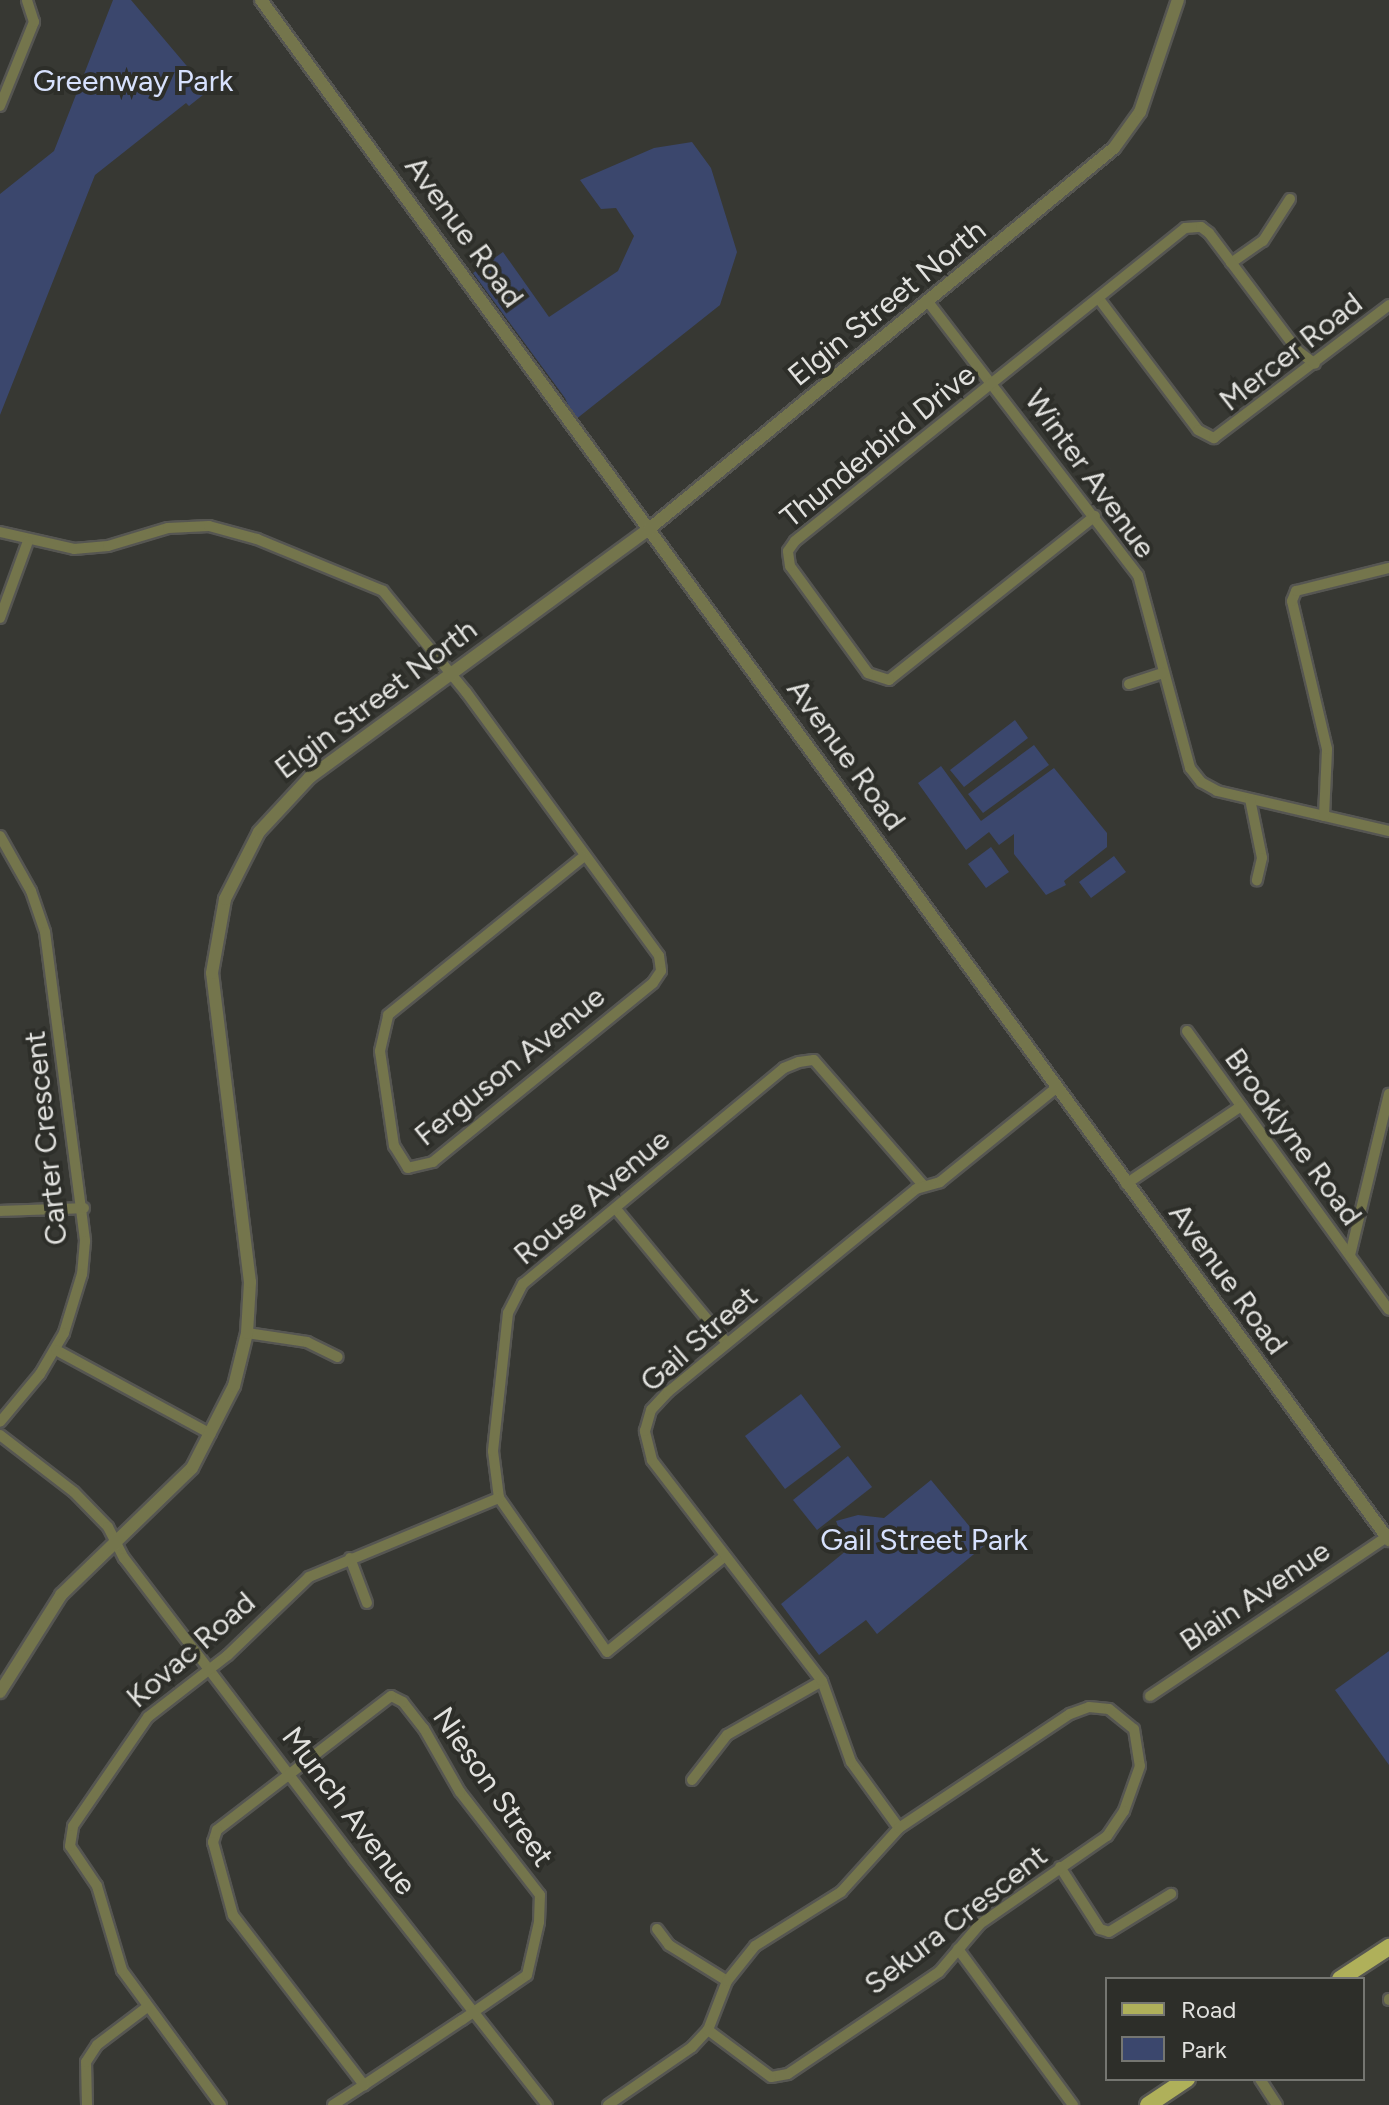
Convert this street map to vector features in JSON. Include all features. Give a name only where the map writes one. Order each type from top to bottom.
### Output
[{"type":"main road","points":[[1343,1977],[1389,1947]]},
{"type":"main road","points":[[1148,2105],[1184,2081]]},
{"type":"street","points":[[0,106],[34,22],[27,0]]},
{"type":"street","name":"Avenue Road","points":[[261,0],[1388,1539]]},
{"type":"street","name":"Elgin Street North","points":[[0,1692],[52,1606],[192,1468],[234,1386],[247,1333],[246,1230],[212,1006],[214,951],[225,899],[259,832],[290,795],[649,529],[929,303],[1128,133],[1178,0]]},
{"type":"street","points":[[1231,263],[1263,241],[1290,199]]},
{"type":"street","name":"Thunderbird Drive","points":[[1095,516],[889,680],[868,673],[790,566],[788,551],[993,383],[1192,226],[1209,233],[1298,351],[1315,364]]},
{"type":"street","name":"Mercer Road","points":[[1099,299],[1206,437],[1223,436],[1389,305]]},
{"type":"street","name":"Winter Avenue","points":[[929,303],[1138,575],[1190,768],[1217,791],[1389,831]]},
{"type":"street","name":"Ferguson Avenue","points":[[0,532],[28,541],[91,549],[188,526],[234,531],[383,591],[451,673],[583,857],[659,956],[661,971],[433,1162],[408,1168],[394,1146],[380,1051],[388,1015],[583,857]]},
{"type":"street","points":[[0,618],[28,541]]},
{"type":"street","points":[[1324,816],[1327,749],[1292,601],[1296,591],[1389,568]]},
{"type":"street","points":[[1129,684],[1163,673]]},
{"type":"street","points":[[1250,799],[1262,858],[1257,880]]},
{"type":"street","name":"Carter Crescent","points":[[0,836],[31,891],[45,932],[84,1208],[82,1274],[56,1350],[0,1422]]},
{"type":"street","name":"Brooklyne Road","points":[[1187,1031],[1389,1310]]},
{"type":"street","name":"Rouse Avenue","points":[[725,1556],[607,1652],[499,1498],[493,1451],[508,1313],[523,1284],[784,1068],[814,1060],[924,1186]]},
{"type":"street","name":"Gail Street","points":[[899,1828],[851,1762],[822,1681],[652,1460],[645,1431],[651,1410],[668,1392],[924,1186],[940,1182],[1056,1088]]},
{"type":"street","points":[[1350,1255],[1389,1094]]},
{"type":"street","points":[[1126,1184],[1241,1106]]},
{"type":"street","points":[[0,1211],[84,1208]]},
{"type":"street","points":[[616,1209],[727,1343]]},
{"type":"street","points":[[247,1333],[307,1342],[338,1357]]},
{"type":"street","points":[[56,1350],[211,1434]]},
{"type":"street","points":[[0,1435],[74,1492],[117,1542]]},
{"type":"street","name":"Kovac Road","points":[[221,2105],[122,1970],[104,1904],[74,1854],[70,1835],[133,1734],[309,1577],[499,1498]]},
{"type":"street","name":"Blain Avenue","points":[[1150,1696],[1388,1539]]},
{"type":"street","name":"Munch Avenue","points":[[117,1542],[209,1669],[547,2105]]},
{"type":"street","points":[[350,1558],[367,1603]]},
{"type":"street","points":[[692,1780],[727,1735],[822,1681]]},
{"type":"street","name":"Nieson Street","points":[[290,1773],[390,1697],[410,1711],[460,1792],[541,1899],[527,1975],[474,2012]]},
{"type":"street","name":"Sekura Crescent","points":[[608,2105],[662,2070],[708,2030],[727,1981],[755,1946],[841,1892],[899,1828],[1061,1719],[1089,1707],[1109,1709],[1134,1729],[1140,1743],[1132,1792],[1107,1836],[980,1924],[939,1972],[788,2074],[771,2077],[708,2030]]},
{"type":"street","points":[[290,1773],[217,1830],[213,1842],[233,1915],[364,2085]]},
{"type":"street","points":[[1060,1867],[1100,1929],[1109,1932],[1171,1894]]},
{"type":"street","points":[[657,1929],[669,1945],[727,1981]]},
{"type":"street","points":[[958,1949],[1073,2105]]},
{"type":"street","points":[[87,2105],[86,2062],[97,2045],[147,2007]]},
{"type":"street","points":[[333,2105],[474,2012]]},
{"type":"street","points":[[1261,2081],[1277,2105]]},
{"type":"green space","name":"Greenway Park","points":[[113,0],[131,0],[208,91],[189,106],[186,103],[95,175],[0,415],[0,194],[54,151]]},
{"type":"green space","points":[[692,142],[711,168],[737,252],[720,305],[575,420],[565,398],[473,273],[503,252],[549,317],[618,271],[634,236],[616,208],[601,209],[580,180],[654,148]]},
{"type":"green space","points":[[1015,720],[1028,738],[964,787],[950,770]]},
{"type":"green space","points":[[1034,745],[1049,765],[983,813],[968,794]]},
{"type":"green space","points":[[941,766],[981,821],[1054,768],[1107,833],[1107,847],[1064,881],[1066,885],[1046,895],[1014,854],[1014,834],[999,845],[989,832],[966,850],[918,783]]},
{"type":"green space","points":[[991,847],[1009,872],[986,888],[968,864]]},
{"type":"green space","points":[[1114,856],[1126,872],[1091,898],[1079,882]]},
{"type":"green space","points":[[801,1394],[841,1447],[785,1489],[745,1436]]},
{"type":"green space","points":[[848,1456],[872,1487],[817,1530],[793,1500]]},
{"type":"green space","name":"Gail Street Park","points":[[931,1480],[985,1545],[877,1634],[866,1620],[819,1655],[781,1604],[847,1550],[836,1521],[858,1515],[884,1518]]},
{"type":"green space","points":[[1389,1651],[1389,1765],[1335,1690]]}]
